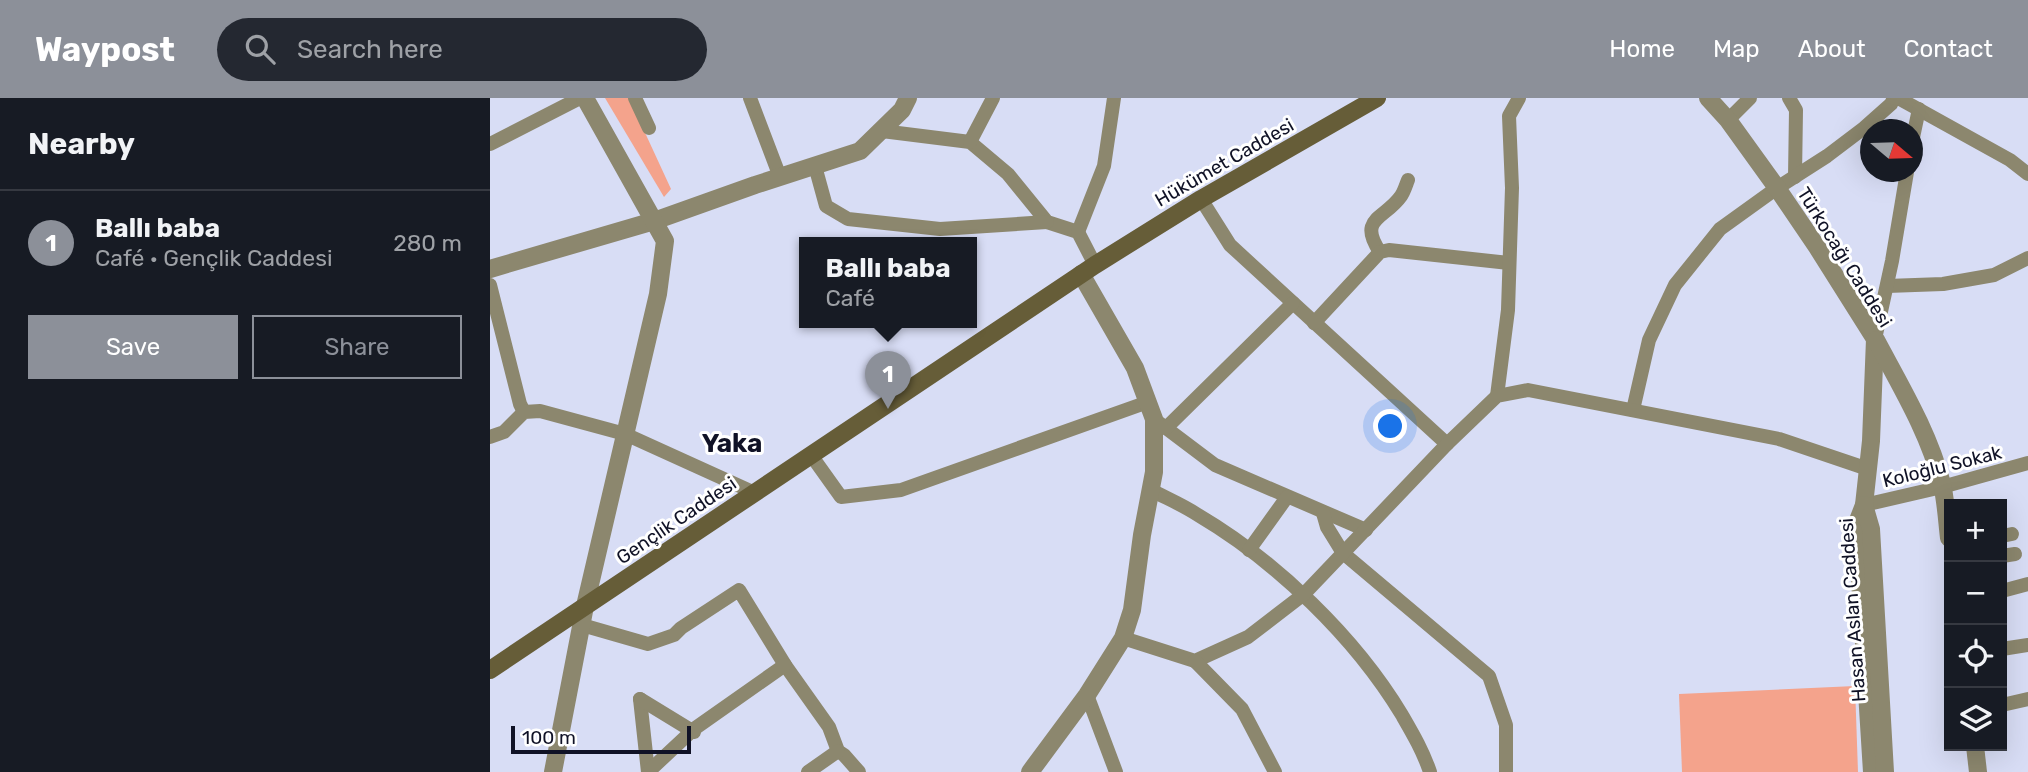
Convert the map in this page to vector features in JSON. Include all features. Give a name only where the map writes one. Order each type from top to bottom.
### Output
[{"type":"main road","name":"Hükümet Caddesi","points":[[1088,270],[1201,199],[1375,99]]},
{"type":"main road","name":"Gençlik Caddesi","points":[[490,670],[1088,270]]},
{"type":"street","points":[[490,144],[580,98]]},
{"type":"street","points":[[554,772],[585,606],[657,294],[665,241],[585,98]]},
{"type":"street","points":[[635,98],[649,128]]},
{"type":"street","points":[[751,98],[780,177]]},
{"type":"street","points":[[490,269],[654,221],[860,152],[902,110],[908,98]]},
{"type":"street","points":[[970,142],[993,98]]},
{"type":"street","points":[[1114,98],[1104,166],[1078,232],[1088,270],[1160,424],[1215,465],[1366,530]]},
{"type":"street","points":[[1497,397],[1508,310],[1510,264],[1512,188],[1509,116],[1519,98]]},
{"type":"street","name":"Türkocağı Caddesi","points":[[1709,98],[1777,188],[1875,339],[1864,505]]},
{"type":"street","points":[[1728,120],[1749,98]]},
{"type":"street","points":[[1788,98],[1796,110],[1795,177]]},
{"type":"street","points":[[1633,410],[1649,340],[1675,285],[1720,229],[1864,128],[1896,98],[2010,160],[2028,174]]},
{"type":"street","points":[[1917,119],[1919,109]]},
{"type":"street","points":[[882,131],[970,142],[1008,174],[1046,222]]},
{"type":"street","points":[[816,166],[826,206],[848,219],[940,229],[1046,222],[1078,232]]},
{"type":"street","points":[[1380,252],[1371,239],[1372,227],[1377,218],[1401,196],[1408,180]]},
{"type":"street","points":[[1905,182],[1875,339],[1924,433],[1942,487],[1944,502]]},
{"type":"street","points":[[1201,199],[1230,245],[1447,444]]},
{"type":"street","points":[[1314,323],[1380,252],[1389,250],[1510,264]]},
{"type":"street","points":[[1887,286],[1943,284],[1994,275],[2028,258]]},
{"type":"street","points":[[490,285],[524,412]]},
{"type":"street","points":[[1030,772],[1087,695],[1123,638],[1132,610],[1160,424],[1293,303]]},
{"type":"street","points":[[1195,661],[1248,637],[1304,594],[1447,444],[1497,397],[1528,390],[1633,410],[1779,439],[1868,469]]},
{"type":"street","points":[[811,455],[841,497],[901,490],[1147,401]]},
{"type":"street","points":[[490,436],[504,432],[524,412],[540,411],[625,434],[755,492]]},
{"type":"street","name":"Koloğlu Sokak","points":[[1864,505],[2028,463]]},
{"type":"street","points":[[1151,490],[1199,515],[1304,594],[1385,687],[1424,753],[1430,772]]},
{"type":"street","points":[[1249,550],[1287,497]]},
{"type":"street","name":"Hasan Aslan Caddesi","points":[[1864,505],[1857,523],[1857,532],[1872,772]]},
{"type":"street","name":"Hasan Aslan Caddesi","points":[[1864,505],[1871,529],[1885,772]]},
{"type":"street","points":[[1324,513],[1327,527],[1343,553],[1489,676],[1506,725],[1506,772]]},
{"type":"street","points":[[2007,590],[2028,584]]},
{"type":"street","points":[[582,625],[648,644],[674,635],[739,590],[785,665],[829,727],[838,751],[859,772]]},
{"type":"street","points":[[1123,638],[1195,661],[1242,709],[1275,772]]},
{"type":"street","points":[[2007,648],[2028,645]]},
{"type":"street","points":[[694,732],[640,699],[648,772],[694,732],[703,723],[785,665]]},
{"type":"street","points":[[1087,695],[1116,772]]},
{"type":"street","points":[[2007,704],[2028,699]]},
{"type":"street","points":[[808,772],[838,751]]},
{"type":"street","points":[[1976,751],[1978,772]]},
{"type":"shaded area","points":[[605,98],[629,98],[671,189],[664,197]]},
{"type":"shaded area","points":[[1855,686],[1858,772],[1682,772],[1679,694]]},
{"type":"place","name":"Ballı baba","points":[[888,409]]},
{"type":"district","name":"Yaka","points":[[732,443]]}]
